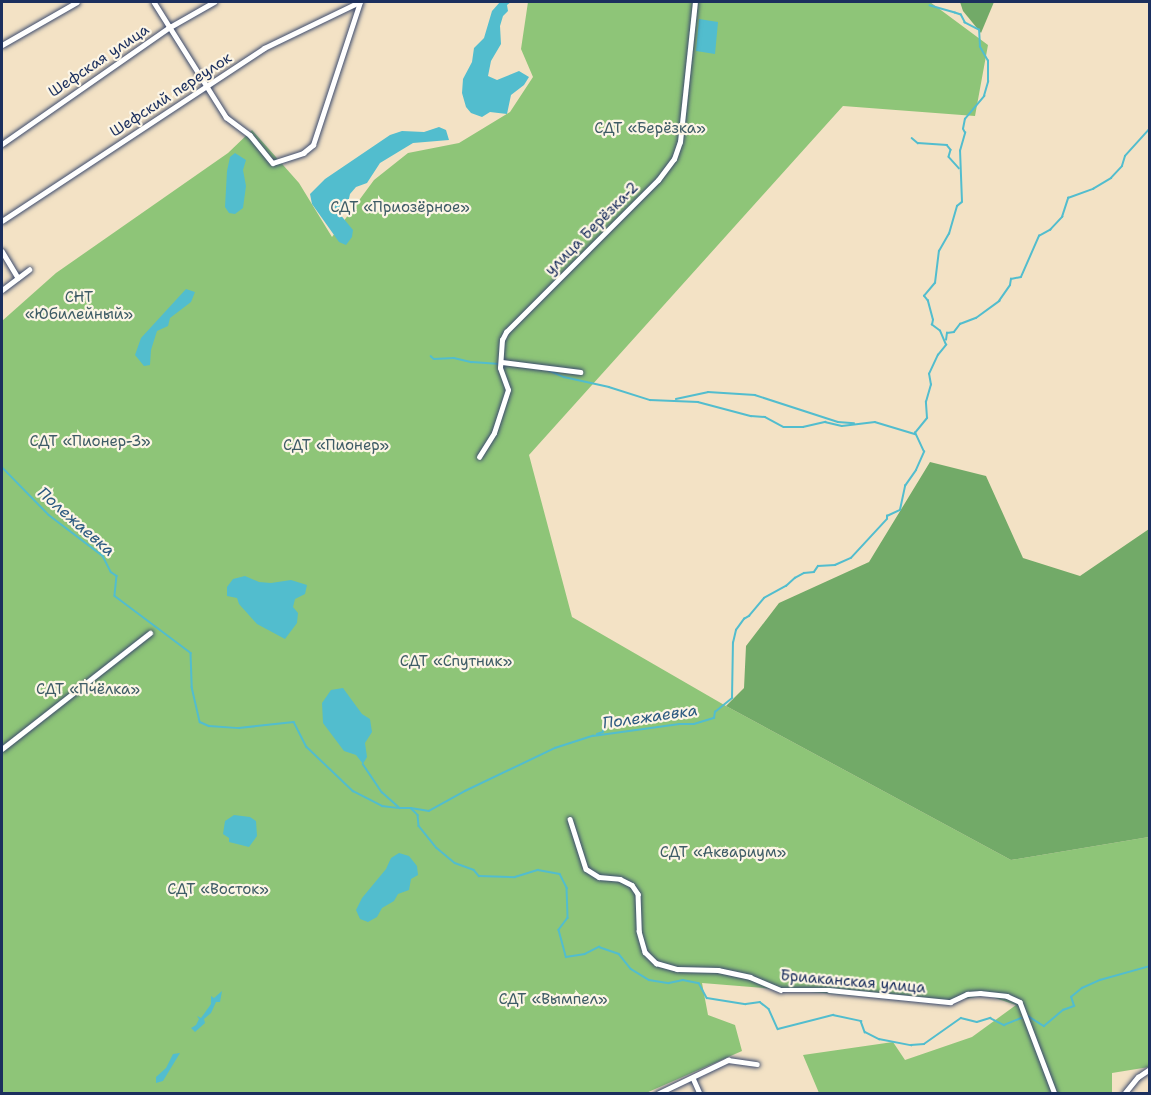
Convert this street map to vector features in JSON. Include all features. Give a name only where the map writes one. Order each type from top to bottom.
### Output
[{"type":"street","points":[[2,45],[77,2]]},
{"type":"street","points":[[154,2],[226,117],[250,135],[273,163],[303,153],[313,145],[359,2]]},
{"type":"street","name":"Шефская улица","points":[[2,144],[170,27],[214,2]]},
{"type":"street","name":"Шефский переулок","points":[[2,221],[268,45],[359,2]]},
{"type":"street","name":"улица Берёзка-2","points":[[479,458],[503,410],[508,390],[501,368],[502,340],[509,328],[658,180],[674,159],[680,142],[695,2]]},
{"type":"street","points":[[2,251],[18,278]]},
{"type":"street","points":[[2,290],[29,270]]},
{"type":"street","points":[[502,362],[580,372]]},
{"type":"street","points":[[2,749],[150,633]]},
{"type":"street","name":"Бриаканская улица","points":[[570,819],[586,869],[599,877],[620,879],[632,885],[638,894],[639,931],[645,952],[656,963],[677,969],[718,970],[750,977],[780,990],[829,990],[950,1002],[967,994],[991,993],[1020,1002],[1054,1094]]},
{"type":"street","points":[[657,1094],[728,1060],[757,1064]]},
{"type":"street","points":[[1125,1094],[1138,1077],[1149,1069]]},
{"type":"street","points":[[693,1078],[700,1094]]},
{"type":"green space","points":[[528,2],[930,2],[988,45],[975,116],[843,106],[529,455],[572,617],[726,706],[1011,860],[1149,837],[1149,1067],[1112,1073],[1112,1093],[819,1093],[803,1055],[893,1042],[905,1060],[972,1037],[1016,1005],[986,995],[944,1003],[702,983],[708,1015],[735,1025],[742,1051],[646,1093],[2,1093],[2,321],[56,273],[228,153],[252,130],[299,183],[332,237],[374,180],[408,153],[459,143],[510,112],[533,77],[521,49]]},
{"type":"green space","points":[[960,2],[994,2],[981,33],[963,11]]},
{"type":"green space","points":[[930,462],[986,476],[1023,558],[1080,576],[1149,529],[1149,837],[1011,860],[726,706],[744,688],[746,646],[779,603],[869,562]]},
{"type":"water","points":[[500,2],[511,2],[507,5],[508,11],[503,16],[500,26],[501,44],[491,61],[488,76],[497,80],[519,71],[529,77],[524,85],[511,95],[507,114],[490,112],[482,117],[471,113],[466,107],[462,93],[463,79],[472,62],[474,48],[484,38],[492,11]]},
{"type":"water","points":[[699,19],[718,22],[715,54],[696,51]]},
{"type":"water","points":[[439,127],[446,130],[449,140],[413,143],[380,163],[367,183],[356,187],[350,194],[348,203],[339,213],[353,230],[352,237],[346,245],[339,242],[312,204],[310,194],[325,179],[390,135],[402,131],[424,132]]},
{"type":"water","points":[[235,153],[246,160],[243,170],[246,186],[243,208],[235,214],[229,213],[225,207],[227,171],[230,157]]},
{"type":"water","points":[[186,289],[195,292],[191,302],[170,318],[168,326],[157,331],[151,350],[150,365],[144,366],[135,355],[141,338]]},
{"type":"water","points":[[245,576],[259,582],[291,580],[307,585],[305,594],[295,599],[293,607],[298,613],[297,623],[285,639],[257,624],[239,604],[237,598],[227,596],[227,587],[233,579]]},
{"type":"water","points":[[343,688],[362,714],[370,719],[372,732],[365,743],[367,757],[363,764],[356,755],[344,751],[323,723],[322,703],[331,690]]},
{"type":"water","points":[[234,815],[250,817],[256,821],[257,836],[249,847],[229,842],[229,838],[223,834],[225,821]]},
{"type":"water","points":[[399,853],[409,856],[417,866],[418,875],[411,879],[409,890],[398,894],[394,901],[382,908],[377,917],[368,922],[360,919],[356,910],[362,898],[386,869],[391,858]]},
{"type":"water","points":[[222,991],[220,1002],[216,1002],[211,1013],[204,1019],[205,1023],[195,1032],[191,1028],[199,1019],[197,1016],[201,1018],[211,1004],[211,996],[214,998]]},
{"type":"water","points":[[180,1053],[163,1081],[156,1083],[156,1077],[166,1068],[173,1054]]},
{"type":"waterway","name":"Полежаевка","points":[[411,808],[429,811],[555,748],[593,736],[694,724],[714,718],[715,712],[732,698],[733,643],[736,630],[744,619],[764,598],[786,586],[795,578],[804,573],[814,572],[818,566],[835,565],[851,558],[887,519],[887,516],[900,510],[905,486],[924,452],[915,433],[927,418],[926,402],[931,385],[929,374],[938,355],[946,345],[940,331],[932,325],[933,320],[928,301],[924,296],[935,283],[939,251],[949,234],[957,206],[962,202],[960,151],[965,133],[963,129],[965,119],[984,96],[988,82],[988,61],[980,47],[979,30],[965,23],[961,15],[930,6]]},
{"type":"waterway","name":"Полежаевка","points":[[946,340],[947,333],[954,332],[960,324],[976,318],[999,301],[1010,285],[1011,279],[1021,277],[1039,236],[1050,230],[1062,217],[1068,198],[1093,189],[1111,178],[1122,166],[1125,156],[1150,128]]},
{"type":"waterway","name":"Полежаевка","points":[[912,138],[918,143],[947,145],[951,150],[949,157],[959,168]]},
{"type":"waterway","name":"Полежаевка","points":[[431,356],[434,359],[454,358],[500,364]]},
{"type":"waterway","name":"Полежаевка","points":[[546,369],[564,377],[609,387],[650,400],[698,402],[751,416],[765,417],[784,427],[803,427],[825,422],[842,426],[875,422],[915,434]]},
{"type":"waterway","name":"Полежаевка","points":[[676,399],[708,392],[755,395],[838,422],[854,423]]},
{"type":"waterway","name":"Полежаевка","points":[[2,467],[49,515],[103,556],[111,572],[117,576],[115,596],[191,653],[192,687],[200,722],[209,726],[239,728],[294,722],[307,747],[353,791],[382,806],[399,808]]},
{"type":"waterway","name":"Полежаевка","points":[[597,734],[603,732],[603,724]]},
{"type":"waterway","name":"Полежаевка","points":[[363,764],[382,792],[400,808],[411,808],[418,815],[419,826],[437,848],[455,863],[474,870],[479,876],[515,877],[538,870],[560,874],[567,888],[568,918],[559,930],[566,957],[585,954],[599,947],[619,954],[631,969],[649,980],[669,983],[683,980],[699,983],[707,998],[746,1004],[760,1002],[769,1009],[778,1029],[833,1015],[861,1021],[865,1032],[879,1039],[911,1045],[924,1044],[961,1018],[977,1022],[990,1018],[1004,1025],[1021,1018]]},
{"type":"waterway","name":"Полежаевка","points":[[1028,1016],[1044,1026],[1063,1010],[1074,1006],[1071,997],[1082,988],[1100,980],[1150,966]]},
{"type":"park label","name":"СДТ «Берёзка»","points":[[650,129]]},
{"type":"park label","name":"СДТ «Приозёрное»","points":[[400,208]]},
{"type":"park label","name":"СНТ «Юбилейный»","points":[[79,306]]},
{"type":"park label","name":"СДТ «Пионер-3»","points":[[90,442]]},
{"type":"park label","name":"СДТ «Пионер»","points":[[336,446]]},
{"type":"park label","name":"СДТ «Спутник»","points":[[456,662]]},
{"type":"park label","name":"СДТ «Пчёлка»","points":[[88,690]]},
{"type":"park label","name":"СДТ «Аквариум»","points":[[723,853]]},
{"type":"park label","name":"СДТ «Восток»","points":[[218,890]]},
{"type":"park label","name":"СДТ «Вымпел»","points":[[553,1000]]}]
